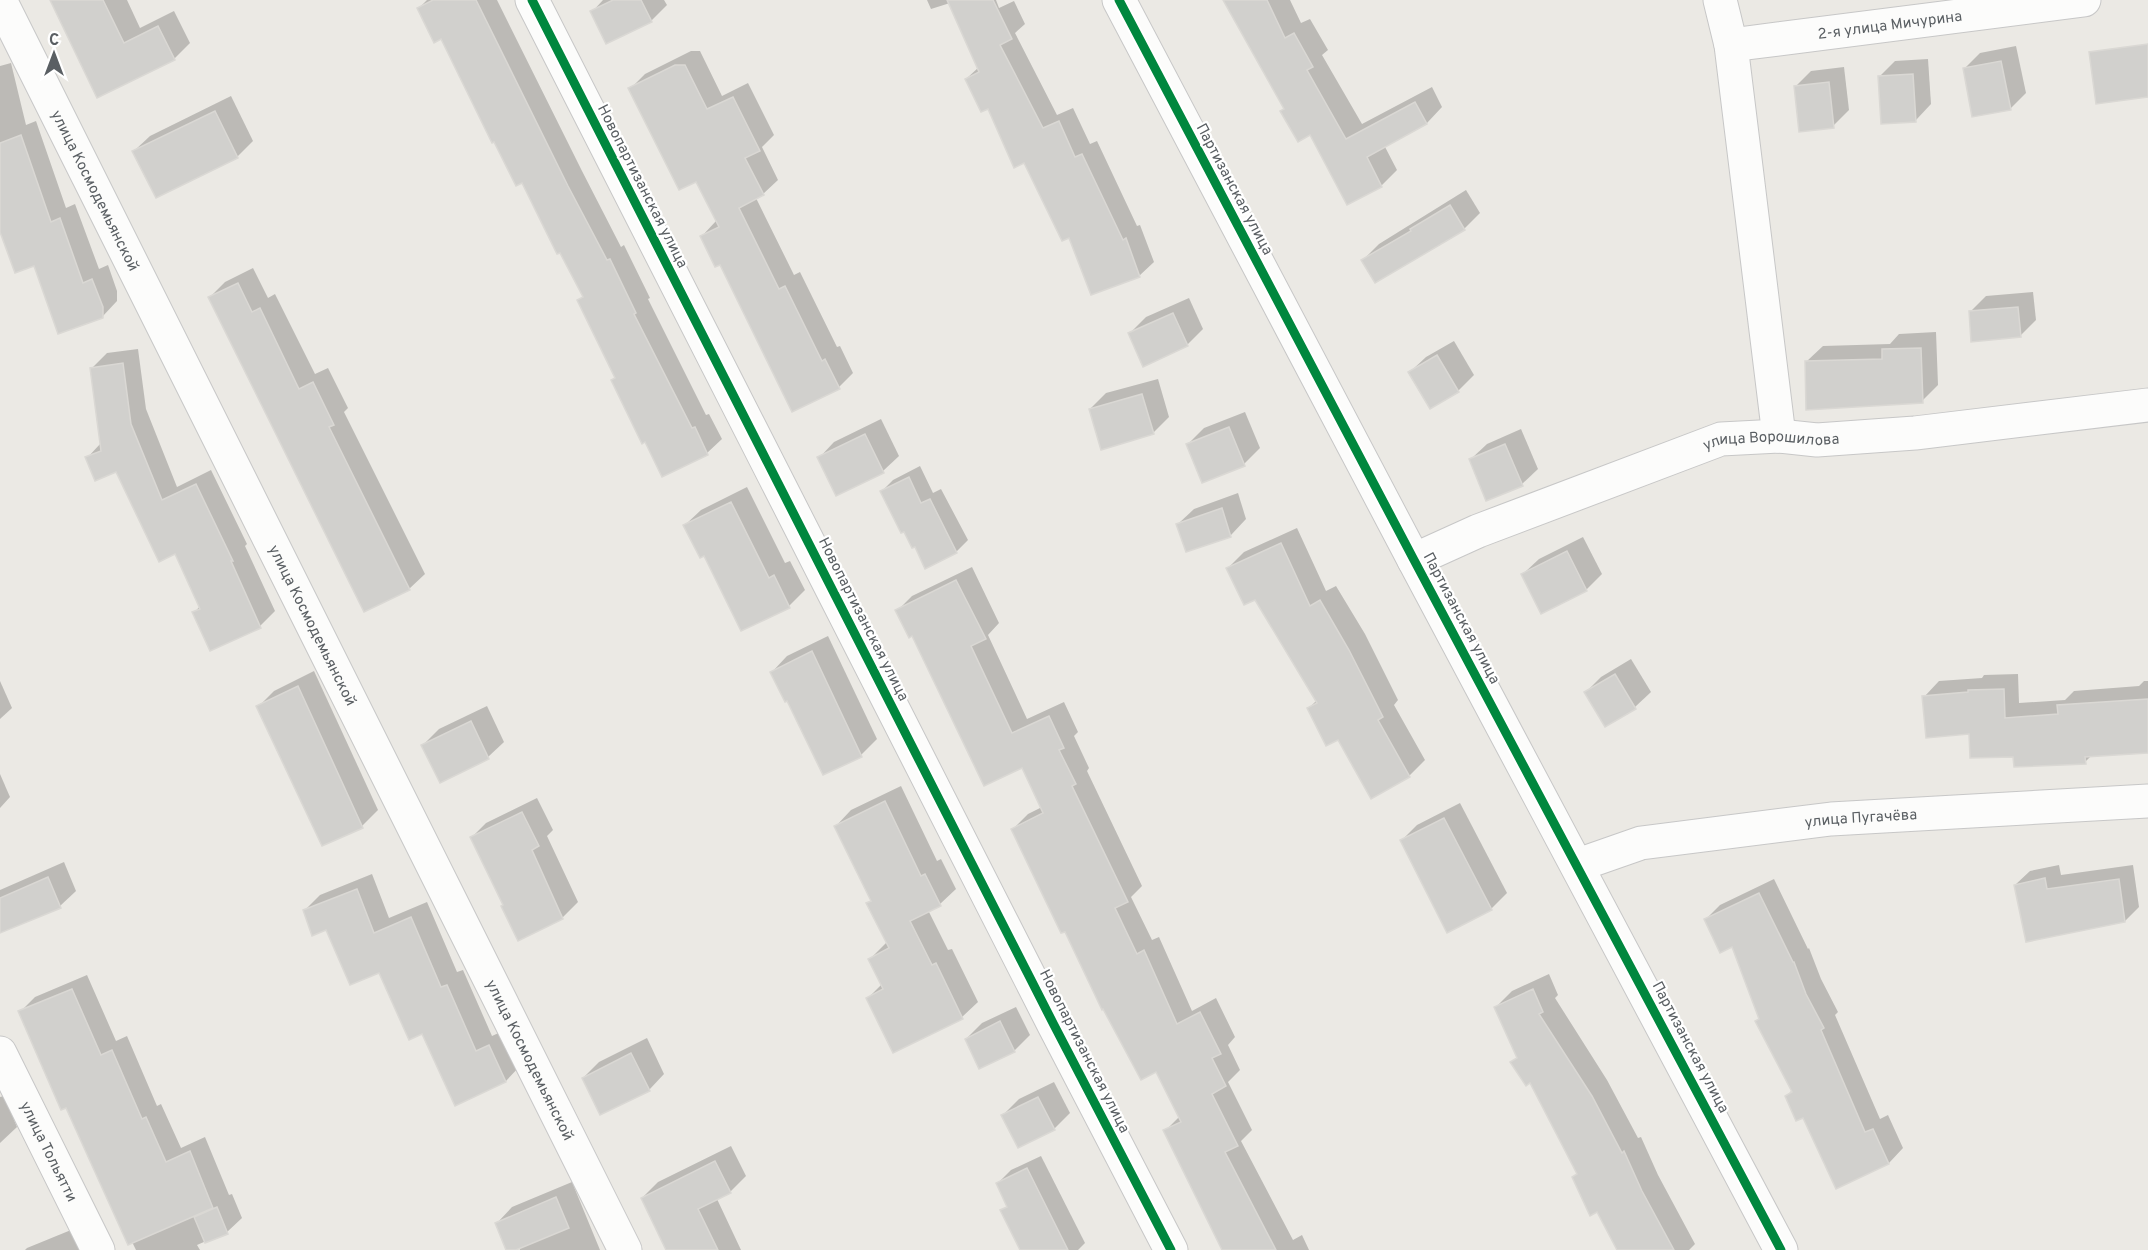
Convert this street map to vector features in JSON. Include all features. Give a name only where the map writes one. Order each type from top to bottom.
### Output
[{"type":"street","name":"улица Космодемьянской","points":[[0,0],[625,1250]]},
{"type":"street","name":"Новопартизанская улица","points":[[532,0],[1043,1004],[1171,1250]]},
{"type":"street","name":"Партизанская улица","points":[[1119,0],[1781,1250]]},
{"type":"street","points":[[1719,0],[1731,45],[1779,436]]},
{"type":"street","name":"2-я улица Мичурина","points":[[1731,45],[2084,0]]},
{"type":"street","name":"улица Ворошилова","points":[[1414,560],[1478,531],[1721,439],[1779,436],[1817,440],[1916,433],[2148,405]]},
{"type":"street","name":"улица Пугачёва","points":[[1578,865],[1641,843],[1830,819],[2148,801]]},
{"type":"street","name":"улица Тольятти","points":[[0,1053],[98,1250]]},
{"type":"building","points":[[50,0],[103,0],[124,43],[158,26],[175,60],[97,98]]},
{"type":"building","points":[[433,0],[476,0],[568,186],[607,260],[610,259],[636,313],[634,314],[708,455],[662,477],[645,442],[642,444],[611,380],[615,378],[577,300],[583,297],[560,253],[557,254],[522,183],[516,186],[494,142],[492,143],[441,39],[434,43],[417,8]]},
{"type":"building","points":[[613,0],[641,0],[652,22],[606,44],[590,11]]},
{"type":"building","points":[[947,0],[993,0],[1012,39],[1000,45],[1043,128],[1059,121],[1075,157],[1082,154],[1123,240],[1126,238],[1140,277],[1091,295],[1069,238],[1062,241],[1024,163],[1014,168],[988,109],[981,112],[965,79],[979,72]]},
{"type":"building","points":[[1223,0],[1267,0],[1285,38],[1294,33],[1313,67],[1307,70],[1346,139],[1415,102],[1427,124],[1367,157],[1382,187],[1347,205],[1310,135],[1298,142],[1280,111],[1284,109]]},
{"type":"building","points":[[2148,44],[2148,97],[2096,104],[2089,52]]},
{"type":"building","points":[[2001,61],[2011,110],[1972,117],[1963,68]]},
{"type":"building","points":[[675,65],[685,65],[707,109],[733,97],[760,151],[745,158],[764,195],[739,208],[779,289],[785,286],[822,361],[825,359],[840,389],[792,412],[720,265],[715,267],[700,236],[719,227],[696,182],[679,190],[628,88]]},
{"type":"building","points":[[1913,74],[1916,122],[1881,124],[1878,76]]},
{"type":"building","points":[[1829,82],[1834,128],[1799,132],[1794,86]]},
{"type":"building","points":[[215,111],[238,158],[156,198],[132,151]]},
{"type":"building","points":[[21,135],[51,222],[60,218],[83,283],[92,279],[103,307],[103,318],[58,334],[34,266],[15,273],[0,232],[0,143]]},
{"type":"building","points":[[1450,205],[1465,230],[1375,283],[1361,260]]},
{"type":"building","points":[[238,283],[252,312],[260,308],[299,389],[313,382],[334,425],[329,427],[410,590],[364,612],[208,297]]},
{"type":"building","points":[[2018,307],[2021,337],[1971,342],[1969,311]]},
{"type":"building","points":[[1173,313],[1188,346],[1143,367],[1128,333]]},
{"type":"building","points":[[1921,348],[1923,403],[1806,410],[1805,361],[1882,359],[1882,349]]},
{"type":"building","points":[[1437,355],[1459,392],[1430,409],[1408,372]]},
{"type":"building","points":[[123,363],[131,424],[162,500],[196,484],[233,561],[231,561],[261,628],[210,651],[192,612],[200,609],[175,554],[159,562],[116,472],[95,481],[85,457],[101,451],[90,368]]},
{"type":"building","points":[[1142,394],[1154,434],[1101,450],[1089,409]]},
{"type":"building","points":[[1229,427],[1245,466],[1202,483],[1186,444]]},
{"type":"building","points":[[865,434],[884,473],[836,496],[817,457]]},
{"type":"building","points":[[1505,444],[1523,486],[1486,501],[1469,459]]},
{"type":"building","points":[[909,477],[921,503],[930,499],[957,553],[925,569],[915,547],[912,548],[904,532],[901,533],[880,491]]},
{"type":"building","points":[[731,502],[769,578],[774,575],[790,608],[741,631],[704,556],[700,558],[683,525]]},
{"type":"building","points":[[1222,508],[1231,537],[1186,552],[1176,524]]},
{"type":"building","points":[[1281,543],[1310,606],[1320,600],[1349,650],[1383,717],[1378,720],[1410,777],[1371,799],[1338,740],[1326,746],[1307,708],[1317,703],[1255,600],[1244,605],[1226,568]]},
{"type":"building","points":[[1567,551],[1587,591],[1541,614],[1521,574]]},
{"type":"building","points":[[956,580],[986,639],[971,646],[1012,733],[1049,716],[1064,748],[1059,750],[1076,784],[1072,786],[1128,902],[1115,908],[1137,954],[1144,950],[1177,1024],[1200,1012],[1221,1054],[1212,1058],[1226,1086],[1212,1094],[1238,1146],[1225,1152],[1276,1250],[1222,1250],[1163,1130],[1181,1122],[1156,1072],[1141,1080],[1102,1010],[1065,932],[1061,933],[1011,829],[1043,813],[1022,768],[984,786],[912,636],[909,638],[895,610]]},
{"type":"building","points":[[812,651],[862,757],[823,775],[787,701],[785,702],[770,672]]},
{"type":"building","points":[[1615,674],[1636,709],[1605,727],[1584,692]]},
{"type":"building","points":[[298,686],[363,828],[322,846],[256,706]]},
{"type":"building","points":[[2004,689],[2005,718],[2058,714],[2057,705],[2148,699],[2148,753],[2085,757],[2086,764],[2014,767],[2013,757],[1970,758],[1969,734],[1926,738],[1922,696],[1968,692],[1968,690]]},
{"type":"building","points":[[471,721],[489,759],[440,783],[421,745]]},
{"type":"building","points":[[885,801],[921,876],[925,874],[941,906],[910,921],[932,965],[936,963],[963,1019],[893,1053],[866,998],[883,989],[868,959],[889,948],[866,903],[871,901],[834,826]]},
{"type":"building","points":[[522,812],[539,846],[532,850],[563,919],[518,941],[470,837]]},
{"type":"building","points":[[1444,818],[1492,910],[1447,933],[1400,840]]},
{"type":"building","points":[[48,877],[61,908],[0,933],[0,898]]},
{"type":"building","points":[[2045,878],[2047,889],[2119,879],[2125,922],[2026,942],[2014,885]]},
{"type":"building","points":[[357,889],[374,933],[411,917],[441,987],[447,985],[476,1051],[489,1045],[506,1082],[455,1106],[422,1034],[409,1040],[379,973],[350,985],[326,930],[312,936],[303,910]]},
{"type":"building","points":[[1759,893],[1824,1028],[1821,1030],[1865,1132],[1873,1129],[1889,1164],[1836,1189],[1803,1118],[1796,1121],[1785,1096],[1792,1092],[1755,1021],[1759,1019],[1732,947],[1720,953],[1704,919]]},
{"type":"building","points":[[72,989],[101,1055],[112,1050],[142,1119],[146,1117],[166,1162],[190,1151],[213,1208],[128,1245],[66,1108],[61,1110],[18,1011]]},
{"type":"building","points":[[1533,989],[1543,1012],[1539,1014],[1592,1096],[1622,1153],[1624,1151],[1642,1191],[1674,1250],[1617,1250],[1597,1212],[1590,1216],[1572,1177],[1577,1174],[1530,1083],[1526,1086],[1510,1062],[1517,1058],[1494,1007]]},
{"type":"building","points":[[1000,1021],[1015,1052],[979,1069],[965,1039]]},
{"type":"building","points":[[631,1053],[650,1091],[600,1115],[582,1078]]},
{"type":"building","points":[[1038,1097],[1055,1130],[1018,1148],[1001,1115]]},
{"type":"building","points":[[715,1161],[731,1193],[698,1209],[718,1250],[666,1250],[641,1198]]},
{"type":"building","points":[[1027,1168],[1068,1250],[1020,1250],[1000,1210],[1007,1207],[996,1183]]},
{"type":"building","points":[[556,1197],[569,1228],[516,1250],[506,1250],[495,1223]]},
{"type":"building","points":[[217,1207],[228,1234],[205,1243],[194,1217]]},
{"type":"cycle path","points":[[532,0],[1171,1250]]},
{"type":"cycle path","points":[[1119,0],[1781,1250]]}]
